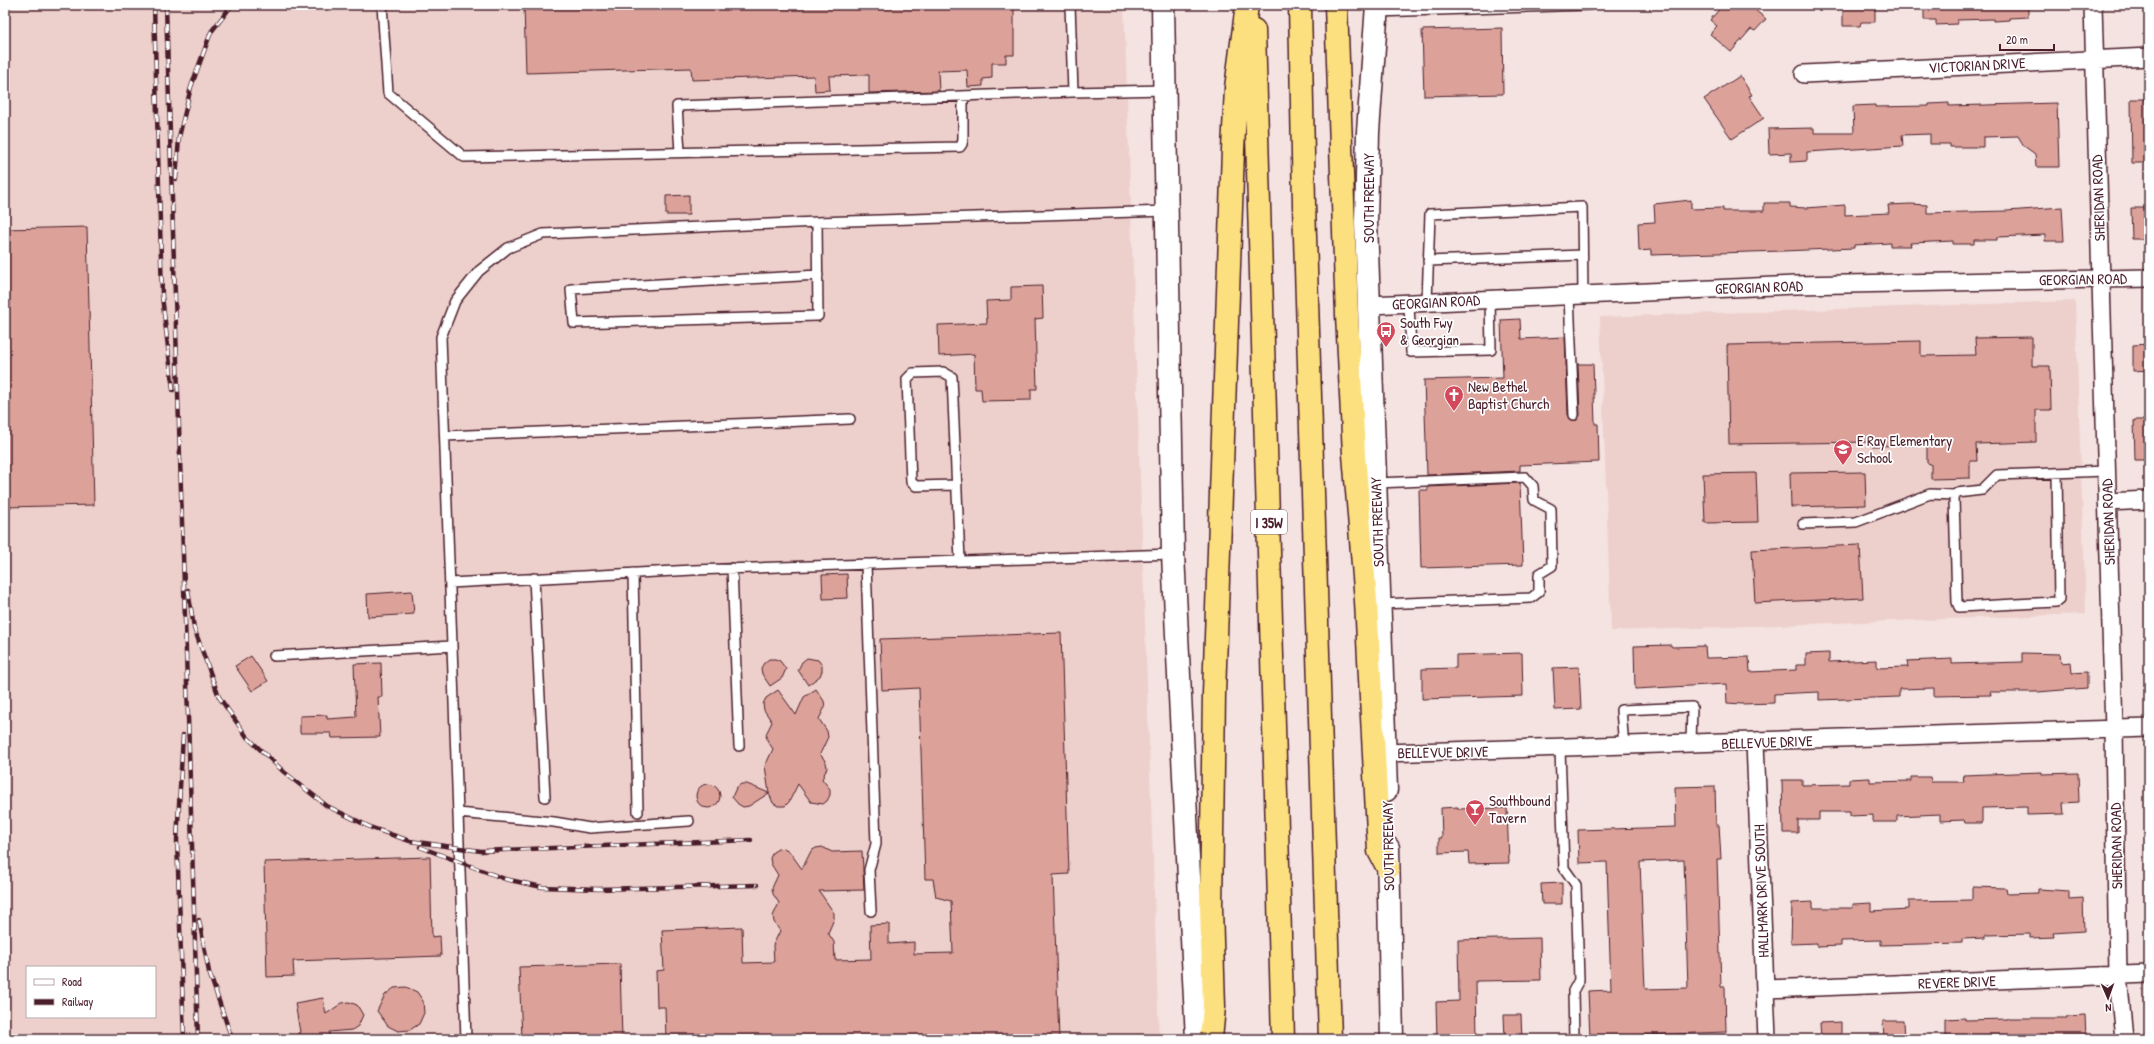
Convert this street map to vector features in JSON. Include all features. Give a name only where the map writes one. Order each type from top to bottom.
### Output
[{"type":"highway","points":[[1211,1039],[1214,1006],[1211,908],[1217,592],[1236,88],[1247,5]]},
{"type":"highway","name":"I 35W","points":[[1254,5],[1283,1039]]},
{"type":"highway","points":[[1300,5],[1304,212],[1330,1039]]},
{"type":"highway","points":[[1336,5],[1354,454],[1366,601],[1379,851],[1388,868]]},
{"type":"main road","points":[[1163,5],[1173,554],[1197,1039]]},
{"type":"main road","name":"SOUTH FREEWAY","points":[[1376,8],[1368,132],[1366,222],[1385,753],[1392,1039]]},
{"type":"street","name":"SHERIDAN ROAD","points":[[2093,5],[2114,730],[2118,976],[2124,1039]]},
{"type":"street","name":"VICTORIAN DRIVE","points":[[1804,74],[2149,57]]},
{"type":"street","name":"GEORGIAN ROAD","points":[[1370,305],[1795,285],[2149,278]]},
{"type":"street","points":[[2107,502],[2149,500]]},
{"type":"street","name":"BELLEVUE DRIVE","points":[[1385,753],[1624,747],[2149,728]]},
{"type":"street","name":"HALLMARK DRIVE SOUTH","points":[[1755,742],[1767,1039]]},
{"type":"street","name":"REVERE DRIVE","points":[[1765,989],[2149,974]]},
{"type":"lane","points":[[382,5],[388,93],[464,157],[960,147],[963,139],[963,97]]},
{"type":"lane","points":[[1070,5],[1073,92]]},
{"type":"lane","points":[[1376,8],[1589,5]]},
{"type":"lane","points":[[680,152],[677,106],[1165,90]]},
{"type":"lane","points":[[1427,302],[1430,214],[1582,207],[1582,255],[1576,295],[1574,415]]},
{"type":"lane","points":[[466,1039],[441,337],[455,301],[479,271],[508,248],[543,234],[817,222],[1167,211]]},
{"type":"lane","points":[[817,222],[818,275],[818,316],[574,322],[572,289],[818,275]]},
{"type":"lane","points":[[1428,261],[1582,255]]},
{"type":"lane","points":[[1409,303],[1412,352],[1491,350],[1490,300]]},
{"type":"lane","points":[[957,485],[916,486],[911,482],[907,379],[913,373],[943,372],[952,377],[957,485],[960,561]]},
{"type":"lane","points":[[445,436],[850,419]]},
{"type":"lane","points":[[1803,524],[1856,522],[1930,494],[1955,495],[1962,491],[1982,490],[1997,475],[2106,471]]},
{"type":"lane","points":[[1955,495],[1957,605],[1963,608],[2056,602],[2060,596],[2057,473]]},
{"type":"lane","points":[[1376,483],[1525,477],[1533,486],[1534,500],[1551,509],[1552,566],[1539,574],[1539,592],[1531,598],[1380,604]]},
{"type":"lane","points":[[450,583],[732,568],[1173,554]]},
{"type":"lane","points":[[866,564],[876,844],[869,870],[871,911]]},
{"type":"lane","points":[[732,568],[739,746]]},
{"type":"lane","points":[[633,573],[638,812]]},
{"type":"lane","points":[[534,578],[545,797]]},
{"type":"lane","points":[[274,656],[452,646]]},
{"type":"lane","points":[[1624,747],[1621,710],[1692,707],[1691,744]]},
{"type":"lane","points":[[1560,749],[1564,868],[1576,885],[1580,980],[1573,991],[1574,1039]]},
{"type":"lane","points":[[458,813],[554,822],[590,828],[689,821]]},
{"type":"shaded area","points":[[5,5],[1124,5],[1159,1039],[5,1039]]},
{"type":"shaded area","name":"E Ray Elementary School","points":[[2075,301],[2086,614],[1611,631],[1600,317]]},
{"type":"building","points":[[524,5],[1014,5],[1014,55],[1006,55],[1006,63],[992,63],[992,78],[983,79],[983,86],[968,87],[967,70],[938,71],[939,91],[869,93],[869,75],[829,76],[830,90],[815,91],[814,76],[692,80],[691,68],[526,73]]},
{"type":"building","points":[[1723,5],[1749,5],[1766,19],[1755,31],[1751,29],[1731,52],[1710,34],[1717,26],[1710,20]]},
{"type":"building","points":[[1843,5],[1875,5],[1875,22],[1861,22],[1860,26],[1843,26]]},
{"type":"building","points":[[1924,5],[2028,5],[2028,17],[1993,21],[1993,19],[1957,20],[1957,24],[1936,25],[1936,20],[1924,20]]},
{"type":"building","points":[[1502,28],[1503,94],[1424,96],[1422,30]]},
{"type":"building","points":[[1740,76],[1752,95],[1749,96],[1764,118],[1732,139],[1704,99]]},
{"type":"building","points":[[2131,99],[2149,99],[2149,163],[2132,163]]},
{"type":"building","points":[[1949,103],[1949,106],[2057,103],[2059,167],[2036,167],[2035,154],[2024,146],[2018,136],[1983,137],[1983,147],[1950,147],[1950,144],[1930,144],[1930,134],[1902,135],[1903,146],[1807,152],[1807,161],[1791,162],[1791,153],[1769,154],[1768,129],[1814,128],[1814,133],[1854,133],[1853,106],[1929,106],[1929,104]]},
{"type":"building","points":[[689,195],[689,215],[666,215],[666,196]]},
{"type":"building","points":[[1691,200],[1691,209],[1723,208],[1723,211],[1764,211],[1764,203],[1790,203],[1790,207],[1806,208],[1845,205],[1845,215],[1889,213],[1888,205],[1911,204],[1927,205],[1927,213],[2007,211],[2062,207],[2064,241],[2045,241],[2045,235],[1997,237],[1997,240],[1974,240],[1974,244],[1953,244],[1953,241],[1910,243],[1911,246],[1890,246],[1890,243],[1854,245],[1854,248],[1651,255],[1651,250],[1639,251],[1638,223],[1655,222],[1654,204]]},
{"type":"building","points":[[2131,208],[2149,208],[2149,239],[2132,239]]},
{"type":"building","points":[[87,227],[94,505],[5,507],[5,229]]},
{"type":"building","points":[[1042,286],[1043,318],[1035,319],[1037,389],[1031,389],[1031,400],[982,401],[981,389],[975,389],[974,354],[939,356],[938,325],[987,323],[986,301],[1011,300],[1011,287]]},
{"type":"building","points":[[1520,319],[1521,339],[1565,337],[1568,415],[1572,420],[1577,420],[1580,415],[1578,364],[1593,364],[1595,424],[1598,424],[1599,462],[1520,465],[1520,471],[1427,475],[1424,380],[1503,378],[1501,320]]},
{"type":"building","points":[[2032,337],[2032,366],[2050,366],[2051,410],[2036,410],[2036,442],[1976,444],[1977,461],[1970,461],[1970,478],[1931,479],[1931,464],[1927,463],[1927,445],[1872,446],[1871,442],[1729,444],[1727,345],[1921,341],[1921,356],[1976,355],[1975,338]]},
{"type":"building","points":[[2149,344],[2149,370],[2133,371],[2133,345]]},
{"type":"building","points":[[2134,420],[2149,420],[2149,460],[2135,460]]},
{"type":"building","points":[[1865,472],[1866,505],[1791,507],[1790,473]]},
{"type":"building","points":[[1756,473],[1758,522],[1705,523],[1703,474]]},
{"type":"building","points":[[1520,483],[1523,565],[1421,568],[1419,490],[1428,490],[1428,487]]},
{"type":"building","points":[[1860,545],[1863,598],[1755,603],[1752,550]]},
{"type":"building","points":[[847,574],[848,598],[823,599],[822,575]]},
{"type":"building","points":[[412,591],[414,614],[368,617],[367,594]]},
{"type":"building","points":[[1061,633],[1069,874],[1053,875],[1059,1039],[666,1039],[665,1007],[657,1007],[656,971],[664,970],[662,930],[742,927],[743,963],[774,962],[773,945],[780,931],[774,922],[773,916],[779,903],[773,894],[772,888],[778,875],[771,864],[770,858],[773,852],[778,849],[784,848],[789,851],[802,869],[811,851],[816,848],[822,847],[832,852],[862,851],[864,890],[819,891],[834,913],[834,919],[828,933],[834,942],[835,960],[871,959],[870,925],[889,924],[889,944],[914,942],[914,954],[953,953],[951,901],[936,897],[933,879],[925,879],[919,688],[882,690],[880,639]]},
{"type":"building","points":[[1671,645],[1672,647],[1705,646],[1706,658],[1749,657],[1750,672],[1796,670],[1796,665],[1806,665],[1806,654],[1829,653],[1829,662],[1877,660],[1877,668],[1908,667],[1907,661],[1952,659],[1952,664],[2022,662],[2022,653],[2060,654],[2061,663],[2071,662],[2072,673],[2087,672],[2087,688],[2038,692],[1990,692],[1991,695],[1934,696],[1934,688],[1899,689],[1899,697],[1819,700],[1819,692],[1774,694],[1774,703],[1742,704],[1727,703],[1726,684],[1635,689],[1634,646]]},
{"type":"building","points":[[1522,653],[1523,696],[1422,699],[1422,669],[1456,668],[1456,655]]},
{"type":"building","points":[[251,656],[268,681],[252,691],[235,666]]},
{"type":"building","points":[[807,658],[818,660],[822,665],[820,676],[808,685],[798,670],[802,662]]},
{"type":"building","points":[[769,659],[780,661],[786,669],[782,678],[770,686],[762,674],[761,668]]},
{"type":"building","points":[[381,663],[382,697],[378,697],[380,737],[332,738],[331,733],[300,733],[300,716],[327,715],[327,719],[356,717],[354,664]]},
{"type":"building","points":[[1579,667],[1581,709],[1555,710],[1553,668]]},
{"type":"building","points":[[816,689],[824,701],[825,707],[819,719],[827,731],[828,737],[820,754],[826,762],[827,768],[822,779],[830,789],[830,795],[827,801],[823,804],[811,802],[798,784],[789,802],[785,806],[778,806],[773,803],[769,793],[765,766],[773,749],[767,740],[766,734],[772,722],[764,710],[763,704],[766,698],[778,690],[796,715],[804,697]]},
{"type":"building","points":[[2042,772],[2042,774],[2078,773],[2079,802],[2063,803],[2064,814],[2027,815],[2027,807],[1982,808],[1982,823],[1965,823],[1964,820],[1940,821],[1940,814],[1897,816],[1897,822],[1873,822],[1873,815],[1850,816],[1850,812],[1819,812],[1819,820],[1798,820],[1798,833],[1783,833],[1782,780],[1802,780],[1802,785],[1849,784],[1849,779],[1870,778],[1870,782],[1911,781],[1911,777],[1930,777],[1931,782],[1964,782],[1963,775]]},
{"type":"building","points":[[708,784],[716,788],[720,796],[716,804],[708,808],[700,804],[696,796],[700,788]]},
{"type":"building","points":[[741,784],[747,784],[769,793],[749,806],[743,807],[732,797],[736,788]]},
{"type":"building","points":[[1715,786],[1716,825],[1719,825],[1721,859],[1717,859],[1721,987],[1725,987],[1726,1032],[1590,1037],[1588,991],[1611,990],[1607,862],[1579,863],[1578,830],[1676,827],[1675,787]],"holes":[[[1684,860],[1688,988],[1645,989],[1640,862]]]},
{"type":"building","name":"Southbound Tavern","points":[[1458,807],[1458,809],[1507,808],[1509,863],[1469,864],[1468,852],[1439,853],[1439,838],[1442,838],[1441,808]]},
{"type":"building","points":[[430,857],[432,937],[440,936],[441,956],[293,961],[294,976],[267,977],[264,862]]},
{"type":"building","points":[[1562,883],[1562,904],[1542,904],[1541,884]]},
{"type":"building","points":[[1972,887],[2006,888],[2007,894],[2038,893],[2038,889],[2069,891],[2069,899],[2083,898],[2084,931],[2053,933],[2054,937],[2030,938],[2030,934],[1986,935],[1986,938],[1962,939],[1962,943],[1881,945],[1881,940],[1841,941],[1841,946],[1817,947],[1817,943],[1791,944],[1792,903],[1813,902],[1813,908],[1853,908],[1853,904],[1871,903],[1871,911],[1909,909],[1909,901],[1972,900]]},
{"type":"building","points":[[1540,938],[1541,980],[1476,981],[1477,1039],[1437,1039],[1436,1002],[1459,1001],[1458,940]]},
{"type":"building","points":[[620,964],[622,1039],[522,1039],[519,967]]},
{"type":"building","points":[[406,987],[417,992],[423,1001],[424,1013],[419,1024],[410,1030],[398,1031],[388,1026],[377,1011],[385,995],[394,988]]},
{"type":"building","points":[[323,998],[326,1014],[342,1003],[349,1002],[357,1005],[363,1015],[358,1026],[352,1030],[329,1032],[330,1039],[301,1039],[300,1034],[297,1034],[300,1032],[295,1003]]},
{"type":"building","points":[[1504,1015],[1521,1015],[1522,1039],[1505,1039]]},
{"type":"building","points":[[2085,1015],[2086,1039],[1945,1039],[1945,1019],[2067,1018],[2067,1016]]},
{"type":"building","points":[[1883,1021],[1903,1021],[1904,1039],[1884,1039]]},
{"type":"building","points":[[1841,1022],[1841,1039],[1821,1039],[1820,1023]]},
{"type":"railway","points":[[154,5],[162,296],[173,390]]},
{"type":"railway","points":[[166,5],[198,1039]]},
{"type":"railway","points":[[176,179],[179,137],[191,87],[211,32],[232,5]]},
{"type":"railway","points":[[188,590],[194,628],[219,697],[247,737],[284,772],[327,806],[372,828],[410,841],[481,851],[751,840]]},
{"type":"railway","points":[[183,735],[177,840],[184,1039]]},
{"type":"railway","points":[[420,847],[505,879],[542,887],[598,889],[757,885]]},
{"type":"railway","points":[[199,920],[209,972],[232,1039]]},
{"type":"place","name":"South Fwy & Georgian","points":[[1386,348]]},
{"type":"place","name":"New Bethel Baptist Church","points":[[1454,412]]},
{"type":"place","name":"E Ray Elementary School","points":[[1843,466]]},
{"type":"place","name":"Southbound Tavern","points":[[1475,826]]}]
